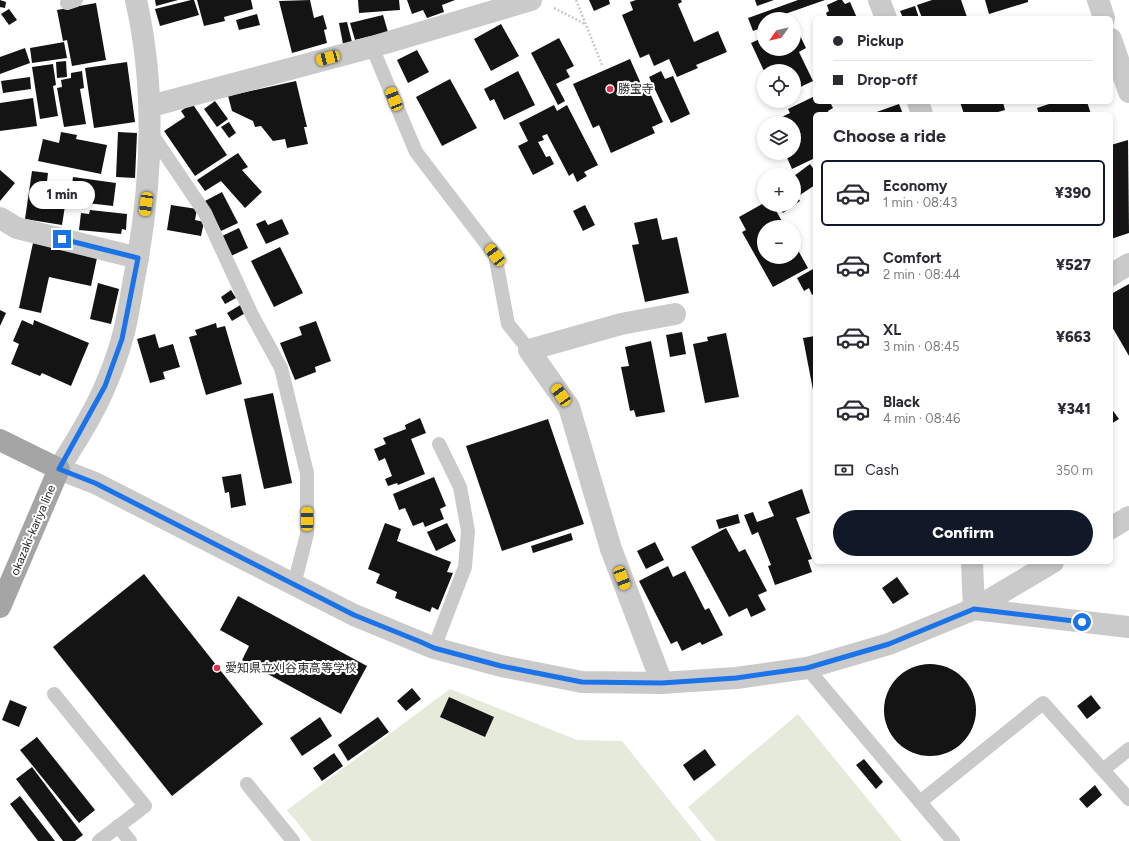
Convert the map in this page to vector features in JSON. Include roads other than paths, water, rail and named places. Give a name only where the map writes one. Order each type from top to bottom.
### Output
[{"type":"main road","name":"okazaki-kariya line","points":[[0,440],[59,469],[0,607]]},
{"type":"street","points":[[136,0],[145,36],[151,106],[148,191],[138,258],[122,339],[105,386],[59,469],[95,483],[354,615],[434,648],[501,666],[582,682],[662,683],[736,678],[807,668],[889,644],[974,609],[1050,564]]},
{"type":"street","points":[[151,106],[372,47],[531,0]]},
{"type":"street","points":[[879,0],[885,16]]},
{"type":"street","points":[[1098,0],[1103,16]]},
{"type":"street","points":[[1113,45],[1129,92]]},
{"type":"street","points":[[0,218],[17,228],[138,258]]},
{"type":"street","points":[[1113,274],[1129,264]]},
{"type":"street","points":[[662,683],[611,550],[569,407],[529,350],[621,324],[675,314]]},
{"type":"street","points":[[1113,527],[1129,517]]},
{"type":"street","points":[[972,564],[974,609]]},
{"type":"street","points":[[974,609],[1129,627]]},
{"type":"lane","points":[[372,47],[416,152],[495,255],[508,324],[529,350]]},
{"type":"lane","points":[[151,133],[205,213],[252,315],[281,368],[307,473],[307,534],[294,585]]},
{"type":"lane","points":[[434,648],[465,567],[468,531],[460,487],[438,444]]},
{"type":"lane","points":[[807,668],[953,841]]},
{"type":"lane","points":[[54,694],[145,806],[99,841]]},
{"type":"lane","points":[[920,802],[1042,703],[1104,769],[1129,799]]},
{"type":"lane","points":[[1104,769],[1129,749]]},
{"type":"lane","points":[[247,784],[293,841]]},
{"type":"lane","points":[[118,826],[130,841]]},
{"type":"place","name":"勝宝寺","points":[[610,89]]},
{"type":"place","name":"愛知県立刈谷東高等学校","points":[[217,668]]}]
